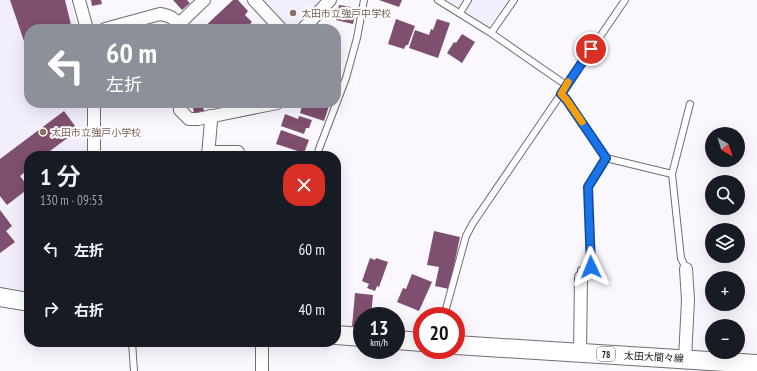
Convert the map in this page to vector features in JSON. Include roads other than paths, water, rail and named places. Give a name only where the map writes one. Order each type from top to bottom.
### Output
[{"type":"main road","points":[[0,297],[24,301]]},
{"type":"main road","points":[[341,335],[353,336]]},
{"type":"main road","name":"太田大間々線","points":[[465,346],[757,364]]},
{"type":"street","points":[[79,0],[85,24]]},
{"type":"street","points":[[184,24],[204,0]]},
{"type":"street","points":[[254,0],[276,24]]},
{"type":"street","points":[[308,24],[330,0]]},
{"type":"street","points":[[123,24],[160,14],[169,15],[180,24]]},
{"type":"street","points":[[94,108],[94,151]]},
{"type":"street","points":[[180,108],[189,119],[198,119],[252,108]]},
{"type":"street","points":[[208,151],[211,121],[210,116]]},
{"type":"street","points":[[686,269],[688,300],[686,359]]},
{"type":"street","points":[[580,353],[581,277]]},
{"type":"street","points":[[262,347],[262,371]]},
{"type":"lane","points":[[341,91],[357,38],[364,0]]},
{"type":"lane","points":[[438,0],[460,13],[566,85]]},
{"type":"lane","points":[[490,33],[514,0]]},
{"type":"lane","points":[[446,307],[466,236],[473,223],[625,0]]},
{"type":"lane","points":[[460,13],[466,1]]},
{"type":"lane","points":[[561,94],[566,99],[606,158],[672,174]]},
{"type":"lane","points":[[686,269],[681,258],[672,174],[690,104]]},
{"type":"lane","points":[[318,151],[335,108]]},
{"type":"lane","points":[[581,277],[581,270],[591,267],[588,187],[606,158]]},
{"type":"lane","points":[[132,347],[134,371]]},
{"type":"place","name":"太田市立強戸中学校","points":[[293,13]]},
{"type":"place","name":"太田市立強戸小学校","points":[[43,132]]}]
